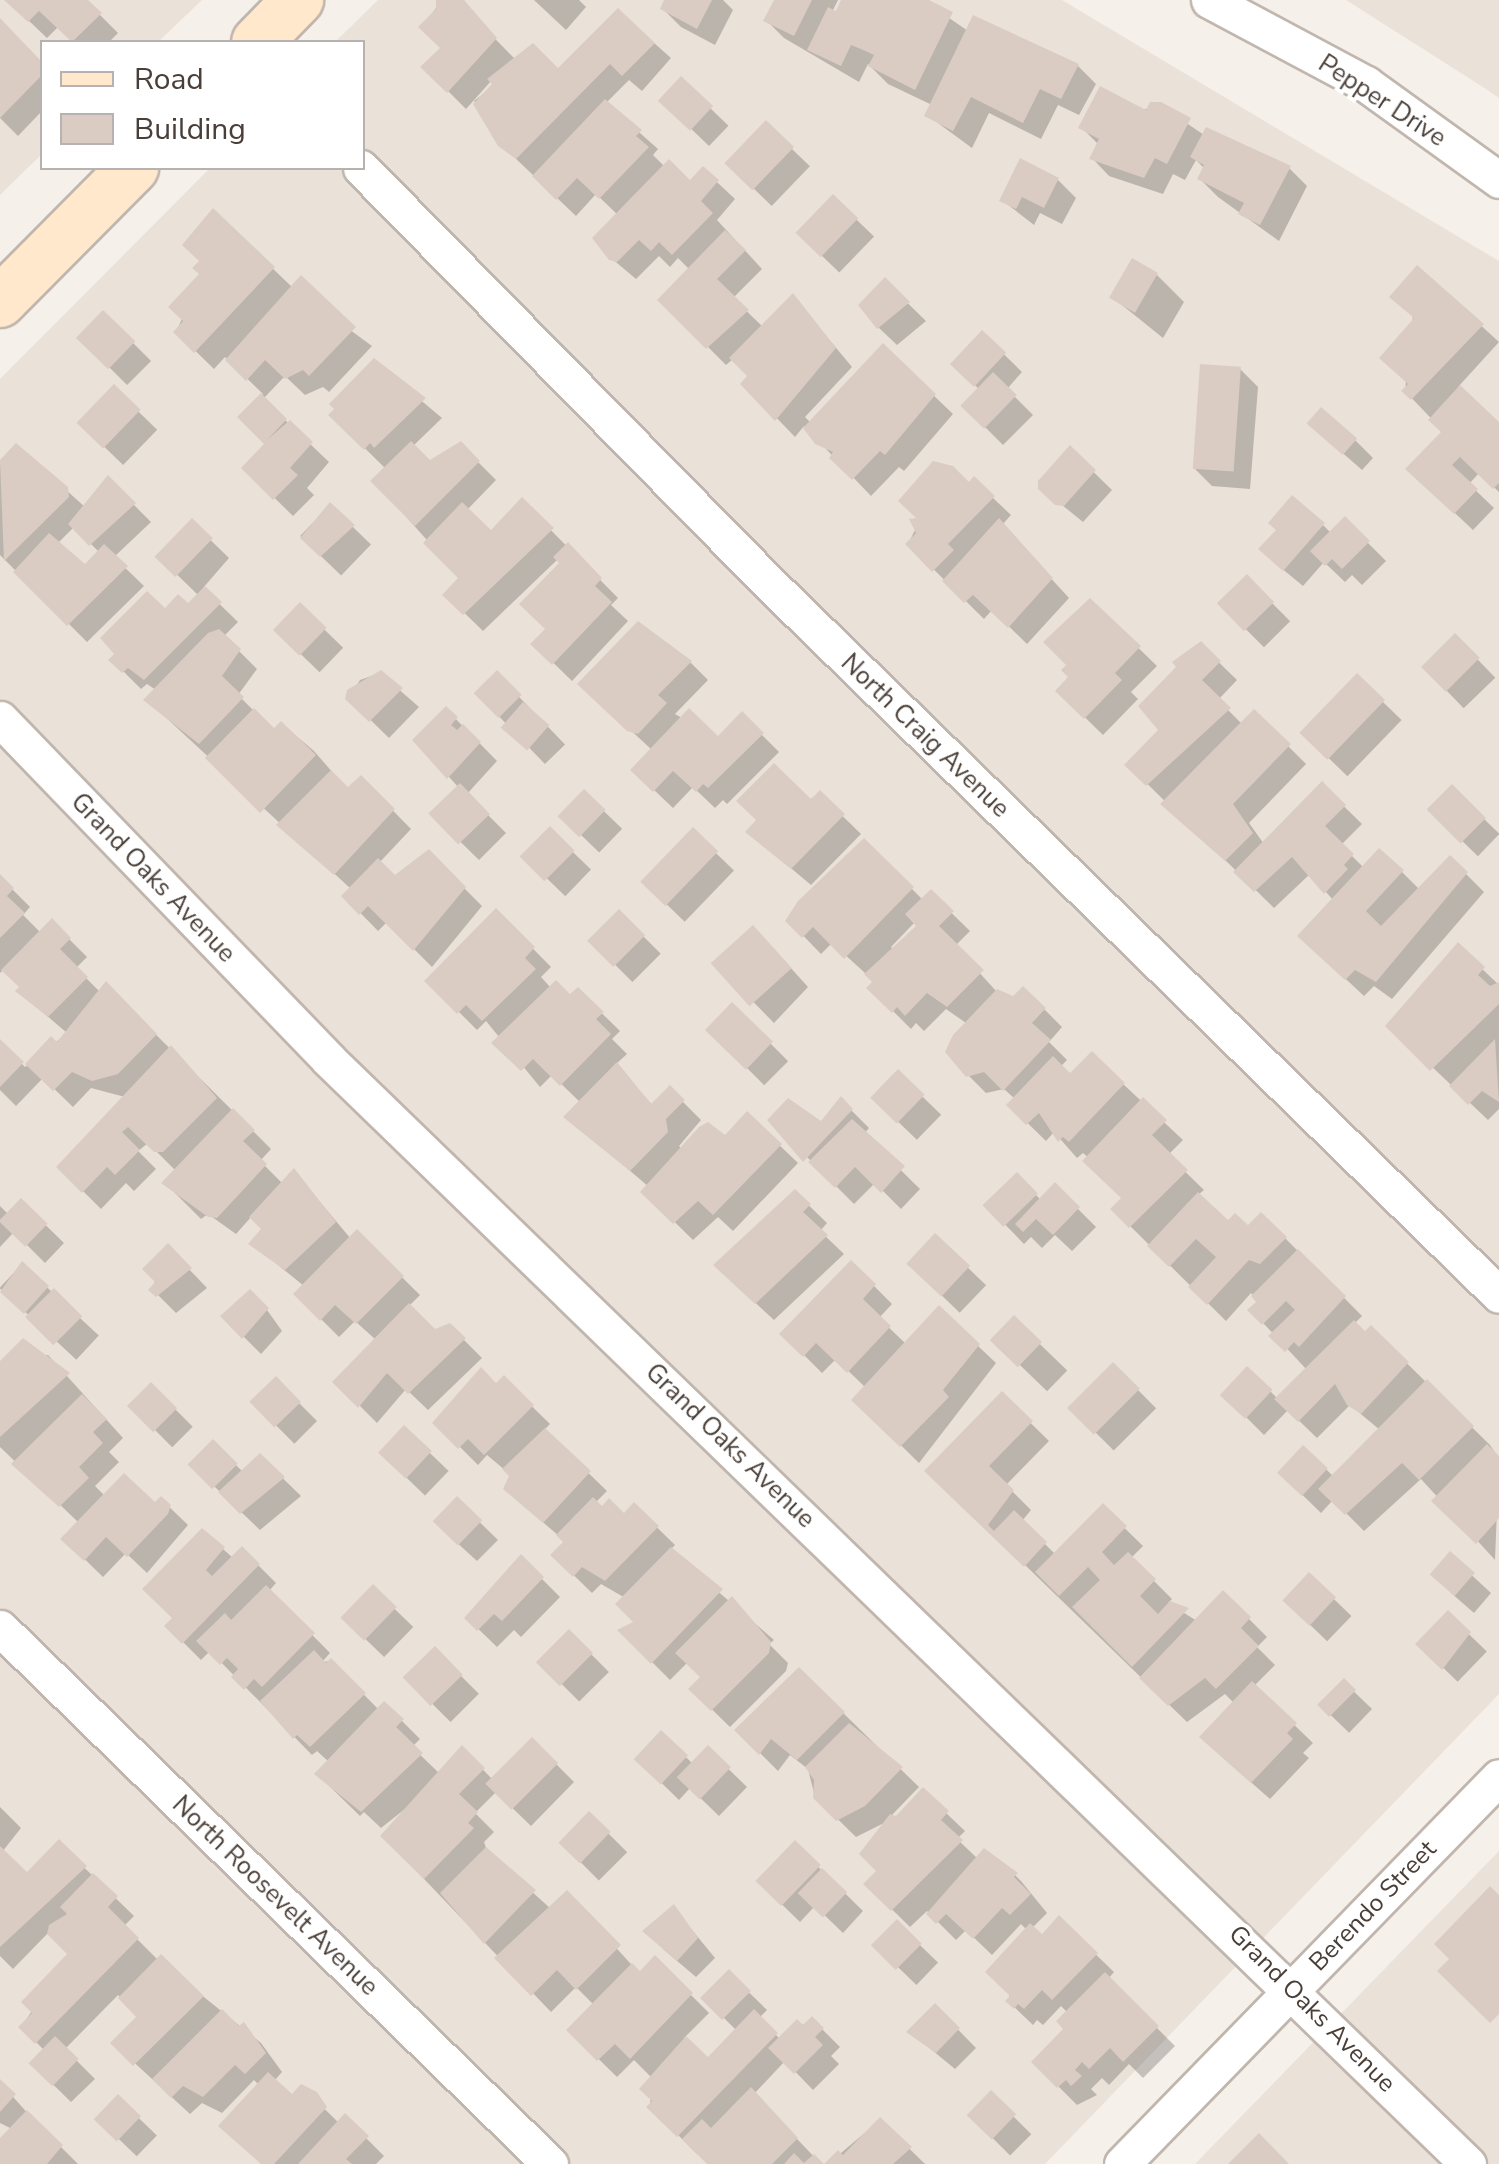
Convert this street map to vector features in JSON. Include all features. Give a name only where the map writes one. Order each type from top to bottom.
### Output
[{"type":"street","points":[[259,40],[298,0]]},
{"type":"street","name":"Pepper Drive","points":[[1209,0],[1366,84],[1499,180]]},
{"type":"street","points":[[0,302],[131,170]]},
{"type":"street","name":"North Craig Avenue","points":[[363,170],[770,584],[1499,1295]]},
{"type":"street","name":"Grand Oaks Avenue","points":[[0,719],[328,1060],[1292,1988],[1468,2164]]},
{"type":"street","name":"North Roosevelt Avenue","points":[[0,1628],[550,2164]]},
{"type":"street","name":"Berendo Street","points":[[1122,2164],[1499,1777]]},
{"type":"shaded area","points":[[0,0],[202,0],[160,40],[40,40],[40,156],[0,195]]},
{"type":"shaded area","points":[[378,0],[1062,0],[1499,261],[1499,1694],[1045,2164],[0,2164],[0,379],[208,170],[365,170],[365,40],[337,40]]},
{"type":"shaded area","points":[[1346,0],[1499,0],[1499,98],[1486,89]]},
{"type":"shaded area","points":[[1499,1851],[1499,2164],[1195,2164]]},
{"type":"building","points":[[4,0],[88,0],[102,13],[74,40],[39,11],[28,22]]},
{"type":"building","points":[[436,0],[464,0],[497,38],[447,93],[420,67],[440,48],[418,27],[436,9]]},
{"type":"building","points":[[664,0],[712,0],[697,29],[660,9]]},
{"type":"building","points":[[774,0],[812,0],[794,36],[763,21]]},
{"type":"building","points":[[841,0],[929,0],[953,12],[915,90],[868,66],[874,55],[851,45],[841,66],[807,50],[828,7],[836,11]]},
{"type":"building","points":[[618,8],[655,43],[622,76],[610,64],[516,159],[498,146],[473,104],[492,84],[487,79],[533,43],[558,68]]},
{"type":"building","points":[[973,15],[1079,64],[1061,99],[1040,89],[1023,123],[971,97],[953,131],[924,116]]},
{"type":"building","points":[[0,18],[40,60],[40,77],[0,118]]},
{"type":"building","points":[[681,76],[713,106],[690,131],[658,101]]},
{"type":"building","points":[[1100,86],[1146,110],[1150,102],[1161,102],[1191,118],[1167,164],[1155,158],[1144,178],[1089,159],[1099,139],[1078,128]]},
{"type":"building","points":[[605,99],[642,130],[636,136],[649,147],[599,199],[577,178],[556,200],[532,176]]},
{"type":"building","points":[[766,120],[794,147],[752,190],[724,163]]},
{"type":"building","points":[[1206,127],[1291,166],[1260,225],[1238,214],[1244,203],[1197,179],[1204,165],[1190,157]]},
{"type":"building","points":[[1020,158],[1059,178],[1044,208],[1022,197],[1016,209],[999,201]]},
{"type":"building","points":[[669,159],[690,180],[703,166],[719,180],[701,201],[713,213],[672,255],[659,242],[651,251],[639,240],[617,262],[609,260],[592,238]]},
{"type":"building","points":[[833,194],[858,218],[821,257],[795,233]]},
{"type":"building","points":[[213,208],[275,267],[194,353],[173,332],[183,321],[168,307],[199,274],[192,268],[199,261],[182,245]]},
{"type":"building","points":[[725,230],[746,250],[717,279],[749,310],[706,349],[657,300]]},
{"type":"building","points":[[1132,258],[1158,273],[1135,313],[1109,298]]},
{"type":"building","points":[[1417,265],[1484,324],[1411,400],[1401,391],[1408,384],[1379,358],[1414,318],[1389,297]]},
{"type":"building","points":[[301,275],[356,327],[309,376],[303,370],[285,379],[265,360],[246,381],[225,360]]},
{"type":"building","points":[[885,277],[910,302],[877,329],[858,305]]},
{"type":"building","points":[[793,293],[836,348],[775,421],[740,384],[747,376],[729,358]]},
{"type":"building","points":[[103,310],[135,341],[108,369],[76,338]]},
{"type":"building","points":[[982,330],[1006,353],[974,387],[950,364]]},
{"type":"building","points":[[883,343],[936,394],[885,455],[880,451],[852,480],[829,458],[833,452],[815,444],[803,428]]},
{"type":"building","points":[[374,358],[426,398],[374,448],[370,443],[364,450],[328,415],[334,409],[329,404]]},
{"type":"building","points":[[1200,364],[1241,367],[1234,472],[1193,469]]},
{"type":"building","points":[[993,372],[1017,395],[984,429],[960,406]]},
{"type":"building","points":[[114,384],[141,410],[103,449],[76,423]]},
{"type":"building","points":[[1460,385],[1499,422],[1499,483],[1493,489],[1460,457],[1452,465],[1478,489],[1454,514],[1405,469],[1441,432],[1428,420]]},
{"type":"building","points":[[261,393],[287,419],[267,440],[290,420],[313,442],[290,468],[298,475],[273,500],[241,468],[264,444],[237,417]]},
{"type":"building","points":[[1321,407],[1357,438],[1343,455],[1307,424]]},
{"type":"building","points":[[411,441],[430,460],[461,441],[480,461],[415,526],[370,481]]},
{"type":"building","points":[[16,443],[68,487],[69,497],[4,561],[0,460]]},
{"type":"building","points":[[1070,445],[1096,470],[1064,506],[1055,505],[1038,489],[1038,481]]},
{"type":"building","points":[[933,461],[953,466],[969,482],[974,476],[995,496],[948,544],[954,550],[932,572],[905,544],[916,533],[909,519],[916,518],[898,501]]},
{"type":"building","points":[[108,475],[136,503],[89,546],[68,524]]},
{"type":"building","points":[[1292,495],[1325,523],[1283,571],[1258,549],[1276,530],[1268,523]]},
{"type":"building","points":[[522,497],[554,528],[463,615],[442,595],[458,578],[423,543],[462,502],[491,530]]},
{"type":"building","points":[[330,502],[355,525],[320,557],[300,538]]},
{"type":"building","points":[[1345,516],[1370,541],[1342,569],[1332,559],[1325,566],[1310,551]]},
{"type":"building","points":[[192,518],[213,538],[175,577],[154,557]]},
{"type":"building","points":[[999,518],[1053,578],[1008,628],[973,595],[964,603],[942,581]]},
{"type":"building","points":[[49,533],[85,564],[104,544],[128,566],[67,626],[13,572]]},
{"type":"building","points":[[568,542],[602,578],[595,586],[612,602],[552,665],[530,644],[545,629],[519,604],[559,563],[553,557]]},
{"type":"building","points":[[1247,574],[1274,602],[1244,631],[1217,603]]},
{"type":"building","points":[[205,586],[222,602],[144,680],[128,668],[122,673],[108,660],[114,654],[100,638],[147,591],[165,608],[178,594],[188,603]]},
{"type":"building","points":[[1090,598],[1141,646],[1115,673],[1122,680],[1084,719],[1055,691],[1068,677],[1061,670],[1066,665],[1043,642]]},
{"type":"building","points":[[300,602],[327,628],[300,656],[273,630]]},
{"type":"building","points":[[638,621],[692,661],[658,695],[667,703],[638,734],[627,731],[577,684]]},
{"type":"building","points":[[219,629],[241,649],[222,676],[244,697],[199,744],[143,700],[208,633]]},
{"type":"building","points":[[1455,633],[1480,658],[1446,692],[1421,667]]},
{"type":"building","points":[[1201,641],[1221,661],[1202,680],[1231,708],[1146,786],[1124,765],[1158,730],[1138,706],[1176,667],[1172,662]]},
{"type":"building","points":[[381,670],[403,688],[369,722],[345,699],[347,690]]},
{"type":"building","points":[[497,670],[522,695],[498,718],[474,693]]},
{"type":"building","points":[[1357,673],[1385,700],[1327,760],[1299,733]]},
{"type":"building","points":[[523,702],[549,725],[527,751],[501,728]]},
{"type":"building","points":[[446,706],[458,717],[451,725],[457,730],[463,724],[481,742],[447,779],[412,740]]},
{"type":"building","points":[[254,708],[274,728],[281,721],[316,755],[260,813],[205,758]]},
{"type":"building","points":[[689,708],[718,736],[742,711],[764,733],[708,788],[703,784],[696,792],[673,771],[653,792],[630,770]]},
{"type":"building","points":[[1254,709],[1291,744],[1233,804],[1253,833],[1225,861],[1160,804]]},
{"type":"building","points":[[774,763],[811,799],[820,790],[845,814],[791,869],[745,832],[756,820],[736,801]]},
{"type":"building","points":[[331,770],[348,787],[361,775],[395,809],[334,875],[276,825]]},
{"type":"building","points":[[1322,781],[1346,805],[1325,826],[1354,854],[1344,865],[1348,869],[1324,894],[1292,857],[1254,892],[1233,872]]},
{"type":"building","points":[[460,783],[490,814],[458,844],[428,814]]},
{"type":"building","points":[[1452,784],[1486,818],[1460,843],[1427,809]]},
{"type":"building","points":[[584,789],[606,810],[579,837],[558,816]]},
{"type":"building","points":[[550,826],[575,851],[544,881],[520,856]]},
{"type":"building","points":[[693,827],[718,851],[665,906],[640,882]]},
{"type":"building","points":[[864,838],[914,887],[844,959],[813,927],[802,938],[785,921],[798,901]]},
{"type":"building","points":[[1379,848],[1404,870],[1366,911],[1381,926],[1450,855],[1468,872],[1376,982],[1355,970],[1345,980],[1297,936]]},
{"type":"building","points":[[429,849],[466,887],[413,951],[368,906],[359,915],[341,896],[378,858],[395,875]]},
{"type":"building","points":[[0,874],[14,888],[7,896],[25,913],[0,938]]},
{"type":"building","points":[[931,889],[954,911],[939,926],[984,970],[947,1007],[927,993],[905,1016],[897,1007],[892,1013],[866,988],[872,982],[864,974],[916,926],[905,914]]},
{"type":"building","points":[[496,908],[535,947],[525,958],[536,969],[482,1021],[466,1005],[457,1014],[424,981]]},
{"type":"building","points":[[619,909],[645,935],[613,967],[587,941]]},
{"type":"building","points":[[52,918],[71,938],[60,949],[88,977],[48,1017],[15,991],[19,987],[1,970]]},
{"type":"building","points":[[753,925],[792,968],[749,1006],[711,963]]},
{"type":"building","points":[[1458,942],[1485,967],[1478,975],[1490,986],[1499,982],[1499,1004],[1430,1071],[1385,1026]]},
{"type":"building","points":[[556,980],[570,994],[578,987],[604,1012],[596,1019],[611,1034],[560,1086],[533,1059],[521,1071],[491,1043]]},
{"type":"building","points":[[106,981],[157,1034],[118,1074],[92,1081],[72,1072],[53,1091],[25,1064],[51,1036],[57,1042]]},
{"type":"building","points":[[1023,986],[1046,1008],[1032,1023],[1051,1040],[1003,1091],[984,1072],[966,1077],[945,1052],[953,1035],[997,989],[1013,996]]},
{"type":"building","points":[[732,1002],[773,1042],[746,1070],[705,1030]]},
{"type":"building","points":[[0,1039],[24,1062],[0,1087]]},
{"type":"building","points":[[1495,1039],[1499,1102],[1482,1091],[1468,1105],[1449,1086]]},
{"type":"building","points":[[171,1045],[217,1098],[163,1152],[154,1152],[128,1127],[122,1132],[140,1150],[115,1175],[107,1167],[82,1193],[56,1167]]},
{"type":"building","points":[[1092,1051],[1125,1083],[1069,1142],[1063,1137],[1058,1142],[1039,1113],[1026,1125],[1006,1105],[1053,1056],[1070,1073]]},
{"type":"building","points":[[617,1062],[651,1104],[670,1085],[685,1100],[666,1119],[668,1132],[630,1171],[563,1117]]},
{"type":"building","points":[[898,1069],[925,1095],[897,1123],[870,1098]]},
{"type":"building","points":[[841,1096],[853,1109],[803,1162],[767,1120],[788,1098],[821,1121]]},
{"type":"building","points":[[1143,1097],[1167,1120],[1152,1135],[1188,1170],[1129,1228],[1110,1209],[1121,1198],[1082,1161]]},
{"type":"building","points":[[233,1108],[255,1130],[243,1141],[267,1164],[217,1218],[208,1217],[161,1183]]},
{"type":"building","points":[[747,1111],[782,1144],[713,1215],[698,1201],[673,1224],[640,1192],[699,1127],[708,1122],[725,1135]]},
{"type":"building","points":[[852,1119],[905,1166],[881,1193],[855,1167],[835,1188],[808,1162]]},
{"type":"building","points":[[294,1168],[336,1222],[285,1270],[248,1244],[261,1229],[249,1217]]},
{"type":"building","points":[[1017,1172],[1038,1194],[1003,1227],[982,1205]]},
{"type":"building","points":[[1055,1182],[1080,1207],[1053,1235],[1036,1219],[1023,1232],[1015,1224]]},
{"type":"building","points":[[795,1189],[811,1204],[803,1212],[828,1235],[755,1304],[713,1265]]},
{"type":"building","points":[[1198,1192],[1228,1220],[1235,1213],[1248,1225],[1261,1212],[1287,1237],[1260,1264],[1249,1260],[1207,1305],[1188,1287],[1216,1257],[1196,1239],[1169,1267],[1147,1246]]},
{"type":"building","points":[[21,1198],[48,1224],[25,1247],[0,1222]]},
{"type":"building","points":[[357,1229],[404,1276],[356,1324],[335,1305],[320,1321],[293,1294]]},
{"type":"building","points":[[935,1233],[970,1266],[941,1296],[906,1264]]},
{"type":"building","points":[[168,1243],[192,1268],[156,1297],[148,1290],[155,1282],[142,1269]]},
{"type":"building","points":[[1298,1249],[1346,1296],[1299,1347],[1294,1342],[1285,1352],[1268,1336],[1295,1310],[1286,1301],[1262,1325],[1247,1310],[1256,1302],[1251,1296]]},
{"type":"building","points":[[851,1260],[876,1284],[863,1299],[891,1326],[847,1373],[816,1343],[803,1357],[779,1334]]},
{"type":"building","points":[[22,1261],[49,1286],[24,1314],[0,1292]]},
{"type":"building","points":[[54,1288],[82,1316],[53,1345],[25,1317]]},
{"type":"building","points":[[250,1289],[269,1308],[242,1339],[220,1316]]},
{"type":"building","points":[[409,1303],[435,1329],[450,1323],[466,1338],[408,1394],[387,1373],[358,1408],[332,1382]]},
{"type":"building","points":[[939,1305],[980,1344],[943,1390],[949,1397],[900,1447],[851,1400]]},
{"type":"building","points":[[1014,1315],[1042,1342],[1018,1367],[990,1340]]},
{"type":"building","points":[[1354,1320],[1365,1331],[1371,1325],[1409,1362],[1361,1414],[1347,1405],[1335,1384],[1298,1422],[1274,1399]]},
{"type":"building","points":[[23,1338],[70,1373],[0,1437],[0,1361]]},
{"type":"building","points":[[1113,1362],[1140,1389],[1094,1435],[1067,1408]]},
{"type":"building","points":[[1247,1366],[1273,1390],[1245,1419],[1220,1395]]},
{"type":"building","points":[[481,1367],[496,1383],[504,1375],[534,1405],[484,1455],[468,1439],[458,1449],[432,1423]]},
{"type":"building","points":[[276,1376],[301,1402],[274,1428],[249,1402]]},
{"type":"building","points":[[1427,1379],[1474,1426],[1419,1480],[1402,1463],[1345,1515],[1318,1489]]},
{"type":"building","points":[[151,1382],[177,1408],[153,1432],[127,1406]]},
{"type":"building","points":[[1002,1391],[1033,1421],[989,1466],[1014,1490],[988,1525],[994,1531],[1014,1510],[1047,1542],[1024,1567],[924,1471]]},
{"type":"building","points":[[82,1394],[107,1419],[93,1432],[103,1443],[79,1467],[89,1478],[59,1507],[11,1464]]},
{"type":"building","points":[[404,1425],[432,1451],[406,1479],[378,1453]]},
{"type":"building","points":[[545,1428],[591,1471],[543,1523],[503,1489],[509,1476],[502,1469]]},
{"type":"building","points":[[213,1439],[238,1464],[212,1489],[188,1464]]},
{"type":"building","points":[[1487,1444],[1499,1456],[1499,1518],[1476,1544],[1431,1501]]},
{"type":"building","points":[[1303,1445],[1328,1468],[1302,1496],[1277,1473]]},
{"type":"building","points":[[260,1453],[285,1477],[240,1514],[218,1492]]},
{"type":"building","points":[[124,1473],[155,1502],[161,1496],[171,1505],[168,1514],[127,1557],[106,1537],[84,1561],[60,1539]]},
{"type":"building","points":[[457,1496],[482,1520],[458,1545],[433,1521]]},
{"type":"building","points":[[593,1497],[602,1506],[609,1498],[624,1513],[634,1502],[659,1526],[605,1581],[582,1567],[573,1577],[550,1555],[563,1542],[556,1535]]},
{"type":"building","points":[[1103,1503],[1127,1526],[1102,1552],[1114,1565],[1128,1552],[1156,1579],[1140,1596],[1158,1614],[1170,1601],[1189,1608],[1132,1667],[1072,1607],[1100,1580],[1088,1567],[1059,1596],[1035,1572]]},
{"type":"building","points":[[202,1528],[225,1547],[206,1570],[212,1576],[242,1546],[260,1564],[182,1644],[164,1626],[172,1618],[142,1589]]},
{"type":"building","points":[[671,1547],[723,1589],[651,1664],[617,1630],[633,1622],[615,1604]]},
{"type":"building","points":[[1450,1551],[1475,1573],[1455,1596],[1430,1574]]},
{"type":"building","points":[[521,1554],[544,1577],[502,1621],[494,1614],[477,1631],[464,1618]]},
{"type":"building","points":[[1309,1572],[1336,1597],[1309,1626],[1282,1601]]},
{"type":"building","points":[[373,1584],[397,1607],[364,1641],[340,1618]]},
{"type":"building","points":[[266,1585],[315,1633],[262,1687],[254,1679],[244,1690],[231,1677],[238,1669],[227,1658],[220,1665],[196,1641],[225,1613],[231,1620]]},
{"type":"building","points":[[1223,1590],[1251,1617],[1241,1628],[1259,1646],[1216,1689],[1205,1678],[1168,1706],[1139,1678]]},
{"type":"building","points":[[732,1596],[771,1642],[769,1653],[711,1711],[688,1689],[700,1677],[675,1653]]},
{"type":"building","points":[[1448,1610],[1471,1632],[1442,1670],[1415,1644]]},
{"type":"building","points":[[569,1629],[593,1653],[560,1686],[536,1662]]},
{"type":"building","points":[[435,1646],[463,1675],[430,1706],[403,1677]]},
{"type":"building","points":[[314,1650],[326,1663],[331,1658],[366,1693],[310,1747],[297,1735],[293,1739],[260,1701]]},
{"type":"building","points":[[799,1667],[845,1712],[797,1760],[771,1739],[759,1755],[734,1730]]},
{"type":"building","points":[[1344,1678],[1356,1690],[1329,1717],[1317,1705]]},
{"type":"building","points":[[1252,1681],[1297,1723],[1287,1733],[1293,1739],[1251,1783],[1199,1737]]},
{"type":"building","points":[[384,1701],[404,1719],[396,1727],[423,1753],[361,1812],[314,1774]]},
{"type":"building","points":[[849,1723],[903,1767],[865,1806],[836,1821],[813,1798],[814,1780],[805,1767]]},
{"type":"building","points":[[661,1730],[688,1755],[661,1784],[634,1759]]},
{"type":"building","points":[[532,1737],[558,1763],[511,1810],[485,1784]]},
{"type":"building","points":[[462,1745],[485,1768],[459,1794],[478,1812],[468,1823],[474,1828],[424,1879],[380,1836]]},
{"type":"building","points":[[708,1745],[731,1767],[700,1800],[677,1777]]},
{"type":"building","points":[[923,1787],[949,1811],[941,1820],[963,1840],[891,1911],[863,1884],[876,1871],[859,1854],[890,1814],[896,1816]]},
{"type":"building","points":[[589,1811],[611,1832],[580,1863],[558,1843]]},
{"type":"building","points":[[59,1839],[87,1866],[0,1947],[0,1846],[27,1872]]},
{"type":"building","points":[[795,1840],[821,1865],[781,1906],[755,1881]]},
{"type":"building","points":[[486,1847],[536,1890],[484,1944],[440,1893]]},
{"type":"building","points":[[984,1848],[1018,1873],[1014,1877],[1031,1894],[1010,1915],[1002,1908],[973,1939],[946,1914],[936,1924],[926,1914]]},
{"type":"building","points":[[822,1868],[847,1892],[823,1917],[798,1893]]},
{"type":"building","points":[[93,1873],[118,1896],[108,1907],[139,1938],[35,2044],[18,2027],[32,2013],[21,2002],[67,1954],[47,1934],[49,1925],[67,1914],[60,1907]]},
{"type":"building","points":[[1490,1886],[1499,1895],[1499,2014],[1490,2023],[1437,1971],[1449,1959],[1434,1944]]},
{"type":"building","points":[[567,1890],[621,1945],[576,1990],[557,1970],[531,1996],[494,1958]]},
{"type":"building","points":[[674,1904],[698,1938],[677,1961],[642,1931]]},
{"type":"building","points":[[1059,1915],[1098,1953],[1052,2000],[1042,1990],[1024,2009],[1018,2004],[1014,2009],[1005,2001],[1010,1996],[985,1972],[1030,1923],[1042,1934]]},
{"type":"building","points":[[897,1919],[922,1944],[896,1970],[871,1945]]},
{"type":"building","points":[[161,1954],[204,1996],[133,2066],[110,2043],[136,2017],[118,1998]]},
{"type":"building","points":[[655,1955],[693,1993],[630,2059],[615,2044],[597,2061],[566,2030],[632,1963],[640,1971]]},
{"type":"building","points":[[729,1969],[751,1991],[722,2020],[700,1998]]},
{"type":"building","points":[[1105,1972],[1159,2026],[1123,2062],[1110,2048],[1089,2069],[1082,2062],[1075,2070],[1082,2076],[1071,2086],[1066,2080],[1057,2088],[1031,2062],[1063,2029],[1056,2021]]},
{"type":"building","points":[[935,2003],[960,2028],[936,2053],[906,2032]]},
{"type":"building","points":[[222,2009],[239,2026],[244,2022],[266,2053],[245,2074],[235,2065],[203,2097],[183,2086],[171,2098],[152,2079]]},
{"type":"building","points":[[754,2009],[778,2033],[677,2137],[646,2107],[652,2101],[639,2089],[686,2036],[708,2057]]},
{"type":"building","points":[[812,2016],[824,2028],[815,2037],[823,2045],[794,2074],[768,2048],[797,2019],[803,2025]]},
{"type":"building","points":[[55,2036],[79,2059],[52,2086],[29,2063]]},
{"type":"building","points":[[268,2072],[292,2094],[301,2084],[317,2092],[327,2107],[274,2164],[261,2164],[218,2126]]},
{"type":"building","points":[[0,2079],[16,2094],[0,2112]]},
{"type":"building","points":[[751,2087],[798,2138],[772,2164],[707,2164],[682,2139],[702,2119],[711,2128]]},
{"type":"building","points":[[991,2090],[1016,2114],[992,2139],[967,2115]]},
{"type":"building","points":[[118,2094],[141,2116],[117,2141],[94,2119]]},
{"type":"building","points":[[27,2110],[63,2145],[47,2164],[0,2164],[0,2138]]},
{"type":"building","points":[[345,2113],[369,2136],[346,2159],[352,2164],[298,2164]]},
{"type":"building","points":[[880,2117],[912,2147],[893,2164],[824,2164],[838,2150],[843,2155]]},
{"type":"building","points":[[1259,2133],[1289,2164],[1228,2164]]},
{"type":"building","points":[[794,2153],[804,2163],[814,2154],[824,2164],[784,2164]]}]
